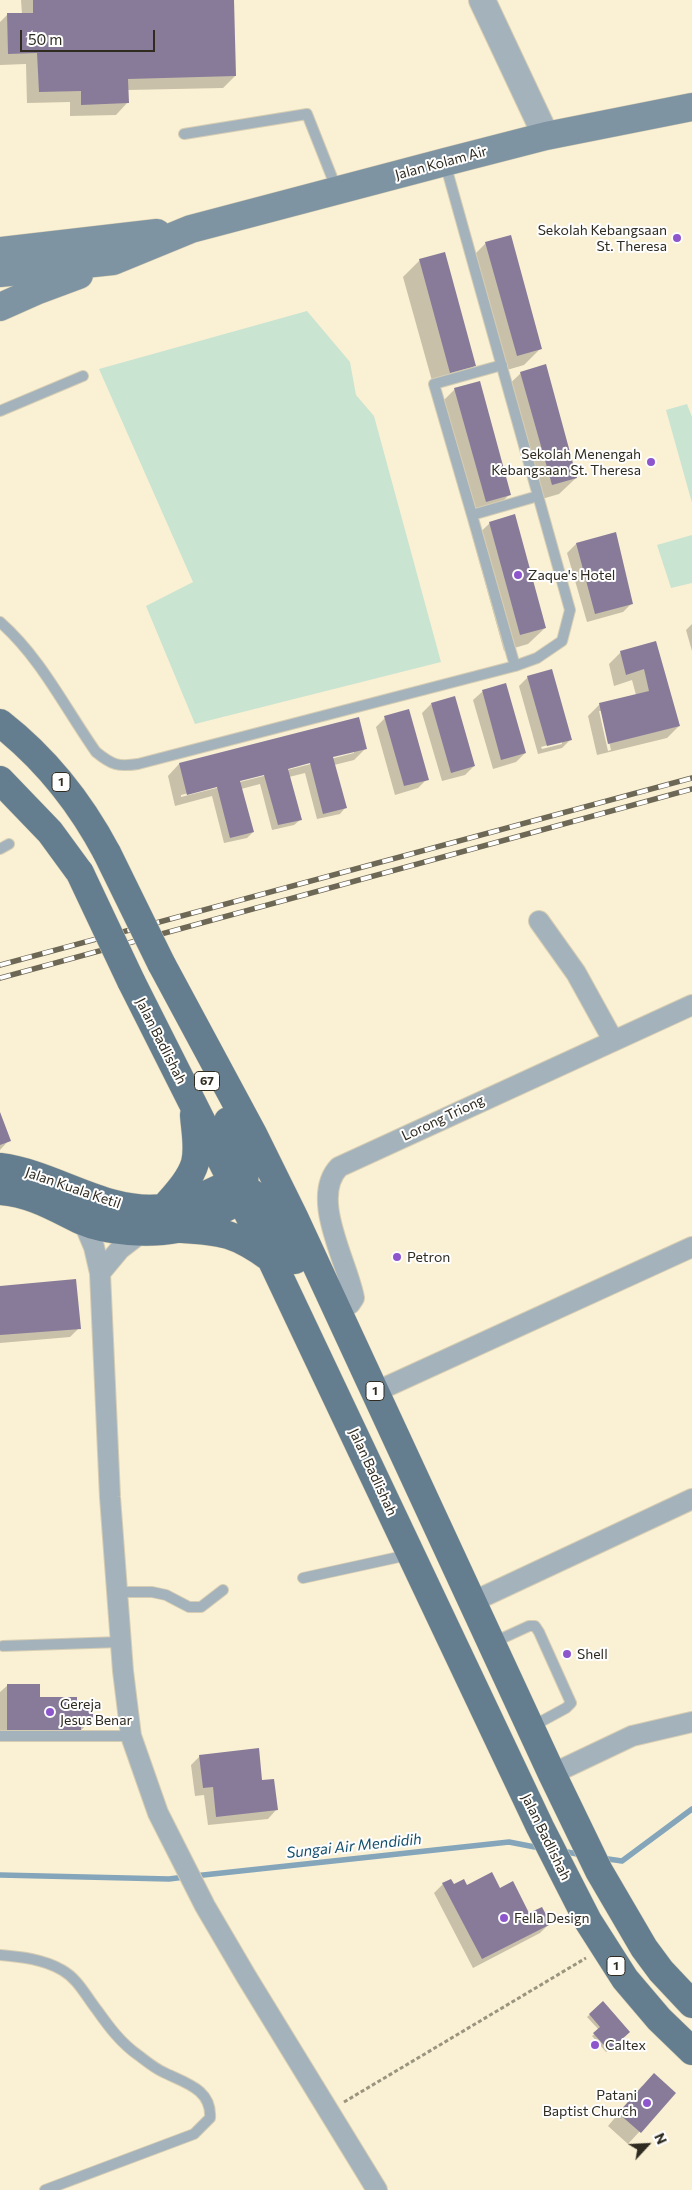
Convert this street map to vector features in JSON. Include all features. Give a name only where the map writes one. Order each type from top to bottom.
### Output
[{"type":"main road","name":"Jalan Kolam Air","points":[[0,272],[113,261],[191,229],[546,136],[692,107]]},
{"type":"main road","name":"Jalan Kolam Air","points":[[0,250],[191,229]]},
{"type":"main road","points":[[0,307],[36,290],[113,261]]},
{"type":"main road","name":"1","points":[[0,723],[48,766],[88,818],[108,853],[164,969],[253,1134],[338,1310],[530,1728],[599,1871],[644,1948],[661,1971],[692,2004]]},
{"type":"main road","name":"Jalan Badlishah","points":[[0,780],[50,832],[80,873],[131,981],[238,1190],[559,1866],[604,1948],[619,1971],[659,2019],[692,2052]]},
{"type":"main road","name":"67","points":[[164,969],[165,991],[171,1011],[232,1130],[242,1156],[245,1175],[238,1190]]},
{"type":"main road","points":[[193,1103],[196,1142],[195,1163],[171,1219],[223,1232],[250,1243],[271,1259]]},
{"type":"main road","name":"Jalan Kuala Ketil","points":[[0,1167],[37,1175],[98,1200],[119,1206],[142,1209],[171,1219]]},
{"type":"main road","points":[[238,1190],[256,1196],[274,1219],[330,1327],[340,1341],[358,1354]]},
{"type":"main road","name":"Jalan Kuala Ketil","points":[[0,1191],[17,1192],[41,1199],[83,1221],[102,1227],[142,1232],[171,1219],[186,1203],[238,1190]]},
{"type":"street","points":[[482,0],[546,136]]},
{"type":"street","points":[[539,921],[576,973],[613,1040]]},
{"type":"street","name":"Lorong Triong","points":[[338,1310],[350,1304],[354,1298],[334,1235],[327,1192],[332,1174],[339,1167],[692,1005]]},
{"type":"street","points":[[83,1221],[94,1247],[100,1273],[106,1432],[120,1642],[126,1710],[131,1736],[155,1805],[205,1906],[377,2190]]},
{"type":"street","points":[[100,1273],[120,1249],[142,1232]]},
{"type":"street","points":[[376,1392],[692,1247]]},
{"type":"street","points":[[472,1602],[692,1499]]},
{"type":"street","points":[[552,1774],[632,1736],[692,1722]]},
{"type":"lane","points":[[184,134],[307,114],[337,191]]},
{"type":"lane","points":[[0,622],[20,641],[37,663],[96,752],[107,761],[122,766],[138,764],[515,666],[537,658],[562,641],[570,610],[445,162]]},
{"type":"lane","points":[[502,365],[434,384],[515,666]]},
{"type":"lane","points":[[0,411],[84,376]]},
{"type":"lane","points":[[472,515],[538,496]]},
{"type":"lane","points":[[303,1578],[412,1554]]},
{"type":"lane","points":[[117,1592],[159,1594],[177,1599],[189,1607],[201,1607],[223,1590]]},
{"type":"lane","points":[[491,1644],[529,1626],[535,1626],[562,1682],[571,1702],[566,1708],[530,1728]]},
{"type":"lane","points":[[2,1646],[120,1642]]},
{"type":"lane","points":[[1,1736],[131,1736]]},
{"type":"lane","points":[[0,1955],[35,1959],[64,1971],[75,1980],[118,2038],[128,2048],[161,2072],[199,2090],[207,2099],[211,2109],[210,2118],[194,2134],[45,2190]]},
{"type":"path","points":[[330,2111],[604,1948]]},
{"type":"green space","points":[[307,311],[350,362],[356,395],[374,416],[441,662],[195,724],[146,606],[193,582],[99,369]]},
{"type":"green space","points":[[687,404],[692,417],[692,503],[666,410]]},
{"type":"green space","points":[[692,535],[692,583],[671,588],[657,545]]},
{"type":"building","points":[[33,0],[234,0],[236,76],[128,79],[129,103],[81,105],[81,91],[39,92],[37,53],[8,54],[7,13],[33,13]]},
{"type":"building","points":[[511,235],[542,349],[517,356],[485,242]]},
{"type":"building","points":[[445,252],[476,366],[450,373],[419,259]]},
{"type":"building","points":[[546,364],[577,478],[552,485],[520,372]]},
{"type":"building","points":[[480,381],[511,495],[486,502],[454,388]]},
{"type":"building","name":"Zaque's Hotel","points":[[515,514],[546,628],[520,635],[489,522]]},
{"type":"building","points":[[616,532],[633,604],[595,614],[576,543]]},
{"type":"building","points":[[656,641],[680,726],[608,744],[599,703],[649,691],[644,669],[626,675],[620,651]]},
{"type":"building","points":[[552,669],[572,740],[547,746],[527,676]]},
{"type":"building","points":[[506,683],[526,753],[501,760],[482,690]]},
{"type":"building","points":[[455,696],[475,766],[451,773],[431,703]]},
{"type":"building","points":[[409,709],[429,780],[404,786],[384,716]]},
{"type":"building","points":[[359,717],[367,749],[333,757],[347,808],[323,814],[310,763],[288,769],[302,820],[278,825],[264,775],[240,781],[254,832],[230,838],[217,787],[187,795],[179,763]]},
{"type":"building","points":[[0,1112],[11,1141],[0,1145]]},
{"type":"building","points":[[76,1279],[81,1329],[0,1335],[0,1286]]},
{"type":"building","name":"Gereja Jesus Benar","points":[[7,1684],[40,1684],[40,1697],[77,1697],[77,1704],[93,1704],[93,1720],[81,1720],[81,1731],[7,1730]]},
{"type":"building","points":[[259,1748],[262,1780],[274,1779],[278,1810],[216,1817],[213,1787],[203,1788],[199,1755]]},
{"type":"building","name":"Fella Design","points":[[492,1872],[500,1888],[513,1881],[529,1913],[542,1907],[551,1924],[482,1959],[442,1883],[451,1879],[454,1884],[464,1879],[467,1885]]},
{"type":"building","points":[[603,2001],[630,2032],[609,2051],[593,2033],[600,2027],[589,2014]]},
{"type":"building","name":"Patani Baptist Church","points":[[654,2073],[676,2093],[641,2133],[618,2113]]},
{"type":"waterway","name":"Sungai Air Mendidih","points":[[601,1858],[622,1861],[692,1809]]},
{"type":"waterway","name":"Sungai Air Mendidih","points":[[194,1876],[509,1842],[540,1848]]},
{"type":"waterway","name":"Sungai Air Mendidih","points":[[562,1851],[582,1855]]},
{"type":"waterway","name":"Sungai Air Mendidih","points":[[0,1875],[169,1879],[185,1877]]},
{"type":"railway","points":[[0,965],[692,778]]},
{"type":"railway","points":[[0,978],[692,789]]},
{"type":"place","name":"Sekolah Kebangsaan St. Theresa","points":[[677,238]]},
{"type":"place","name":"Sekolah Menengah Kebangsaan St. Theresa","points":[[651,462]]},
{"type":"place","name":"Zaque's Hotel","points":[[518,575]]},
{"type":"place","name":"Petron","points":[[397,1257]]},
{"type":"place","name":"Shell","points":[[567,1654]]},
{"type":"place","name":"Gereja Jesus Benar","points":[[50,1712]]},
{"type":"place","name":"Fella Design","points":[[504,1918]]},
{"type":"place","name":"Caltex","points":[[595,2045]]},
{"type":"place","name":"Patani Baptist Church","points":[[647,2103]]}]
